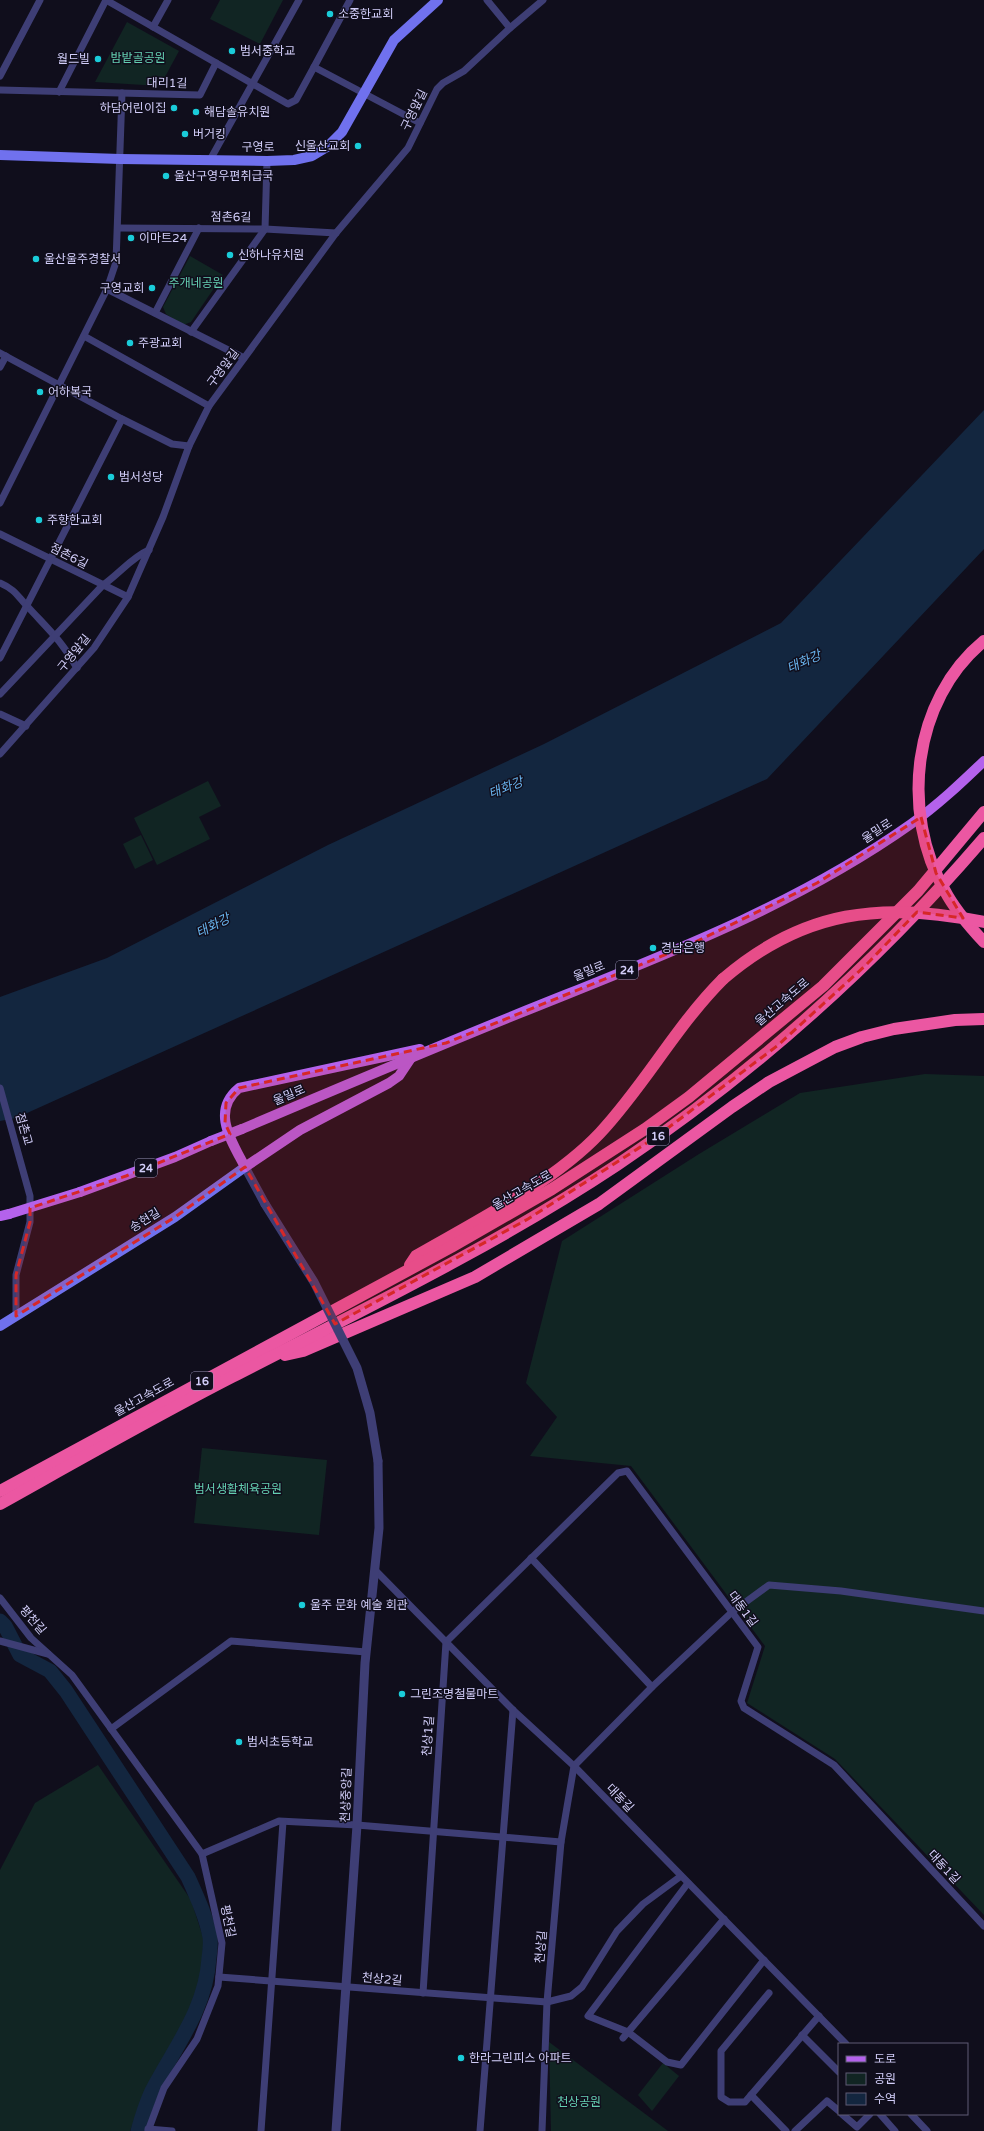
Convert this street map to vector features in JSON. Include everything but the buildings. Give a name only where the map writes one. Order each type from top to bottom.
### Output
[{"type":"highway","points":[[984,641],[968,656],[955,673],[936,706],[924,743],[919,765],[919,794],[923,829],[936,873],[944,891],[957,910],[984,942]]},
{"type":"highway","name":"울산고속도로","points":[[0,1491],[404,1272],[565,1181],[634,1137],[689,1097],[828,981],[918,891],[984,812]]},
{"type":"highway","name":"울산고속도로","points":[[0,1504],[232,1377],[274,1357],[470,1252],[528,1219],[616,1165],[701,1105],[777,1046],[818,1010],[910,920],[984,838]]},
{"type":"highway","points":[[404,1272],[416,1256],[540,1182],[584,1148],[630,1098],[692,1012],[722,979],[756,952],[799,931],[838,918],[860,914],[903,912],[950,916],[984,922]]},
{"type":"highway","points":[[274,1357],[303,1351],[474,1277],[599,1204],[732,1107],[770,1082],[835,1047],[862,1037],[894,1029],[948,1021],[984,1019]]},
{"type":"main road","name":"구영로","points":[[0,155],[120,159],[267,161],[294,160],[312,156],[327,147],[342,132],[394,40],[438,0]]},
{"type":"main road","name":"울밀로","points":[[4,1215],[80,1192],[175,1157],[446,1043],[687,946],[817,883],[850,864],[912,823],[942,801],[984,761]]},
{"type":"main road","points":[[412,1058],[405,1070],[389,1083],[300,1130],[245,1166],[225,1122],[224,1113],[226,1103],[230,1095],[240,1088],[446,1043]]},
{"type":"main road","name":"송현길","points":[[16,1316],[57,1292],[175,1217],[245,1166]]},
{"type":"main road","points":[[0,1326],[16,1316]]},
{"type":"street","points":[[0,76],[40,0]]},
{"type":"street","points":[[59,92],[106,0],[288,104],[296,100],[350,0]]},
{"type":"street","points":[[153,27],[168,0]]},
{"type":"street","points":[[210,160],[299,0]]},
{"type":"street","points":[[487,0],[510,28]]},
{"type":"street","name":"구영앞길","points":[[0,754],[94,648],[128,596],[149,550],[178,478],[189,446],[209,406],[336,233],[408,148],[437,89],[443,83],[464,71],[510,28],[543,0]]},
{"type":"street","name":"대리1길","points":[[0,90],[200,95],[216,63]]},
{"type":"street","points":[[314,67],[420,123]]},
{"type":"street","points":[[0,503],[107,289],[116,262],[122,93]]},
{"type":"street","points":[[267,161],[265,229],[336,233]]},
{"type":"street","name":"점촌6길","points":[[118,228],[265,229]]},
{"type":"street","points":[[154,313],[199,228]]},
{"type":"street","name":"점촌6길","points":[[191,332],[265,229]]},
{"type":"street","points":[[107,289],[244,358]]},
{"type":"street","points":[[84,336],[209,406]]},
{"type":"street","points":[[0,367],[3,354],[122,419],[172,444],[189,446]]},
{"type":"street","points":[[0,658],[122,419]]},
{"type":"street","name":"점촌6길","points":[[0,534],[128,596]]},
{"type":"street","points":[[0,694],[103,585],[118,574],[136,556],[149,550]]},
{"type":"street","points":[[0,584],[13,589],[26,606],[65,647],[77,668]]},
{"type":"street","points":[[0,714],[26,726]]},
{"type":"street","name":"점촌교","points":[[0,1088],[26,1176],[30,1196],[30,1222],[16,1275],[16,1316]]},
{"type":"street","name":"천상중앙길","points":[[245,1166],[265,1204],[314,1282],[357,1368],[370,1413],[378,1461],[380,1508],[366,1652],[357,1825],[336,2131]]},
{"type":"street","name":"대동1길","points":[[446,1642],[618,1473],[627,1471],[758,1647],[741,1701],[744,1708],[834,1765],[984,1926]]},
{"type":"street","points":[[531,1558],[652,1687]]},
{"type":"street","name":"대동길","points":[[375,1570],[513,1710],[574,1766],[845,2043]]},
{"type":"street","points":[[574,1766],[652,1687],[732,1612],[769,1585],[841,1591],[984,1610]]},
{"type":"street","name":"평천길","points":[[0,1598],[31,1638],[52,1655],[72,1675],[202,1854],[222,1943],[218,1986],[197,2039],[164,2088],[148,2130]]},
{"type":"street","points":[[111,1729],[231,1641],[366,1652]]},
{"type":"street","name":"평천길","points":[[0,1642],[30,1648],[52,1655]]},
{"type":"street","name":"천상1길","points":[[423,1993],[446,1642]]},
{"type":"street","points":[[480,2131],[513,1710]]},
{"type":"street","name":"천상길","points":[[542,2131],[547,2002],[561,1842],[574,1766]]},
{"type":"street","points":[[202,1854],[278,1822],[357,1825],[433,1833],[561,1842]]},
{"type":"street","points":[[260,2131],[283,1822]]},
{"type":"street","name":"천상2길","points":[[219,1977],[491,1999],[547,2002],[571,1996],[582,1987],[617,1931],[644,1904],[681,1876]]},
{"type":"street","points":[[688,1883],[588,2016],[626,2035],[667,2062],[681,2066],[764,1960]]},
{"type":"street","points":[[626,2035],[724,1919]]},
{"type":"street","points":[[769,1993],[721,2051],[721,2097],[729,2102],[745,2102],[819,2016]]},
{"type":"street","points":[[802,2035],[838,2071]]},
{"type":"street","points":[[751,2095],[786,2131]]},
{"type":"street","points":[[795,2131],[827,2100],[838,2110]]},
{"type":"street","points":[[843,2115],[858,2127],[869,2115]]},
{"type":"street","points":[[881,2115],[895,2131]]},
{"type":"street","points":[[912,2115],[927,2131]]},
{"type":"street","points":[[148,2130],[172,2131]]},
{"type":"highlighted area","points":[[921,817],[936,873],[963,918],[917,912],[865,966],[777,1046],[656,1137],[528,1219],[335,1324],[245,1167],[175,1217],[16,1316],[16,1275],[30,1222],[30,1208],[126,1176],[230,1134],[225,1123],[226,1103],[239,1088],[249,1085],[446,1043],[687,946],[817,883]]},
{"type":"green space","points":[[220,0],[283,0],[260,44],[210,19]]},
{"type":"green space","name":"밤밭골공원","points":[[127,22],[179,51],[160,86],[95,82]]},
{"type":"green space","name":"주개네공원","points":[[190,256],[223,275],[191,322],[183,325],[166,314],[163,307]]},
{"type":"green space","points":[[208,781],[221,806],[199,817],[210,839],[157,865],[134,818]]},
{"type":"green space","points":[[141,835],[153,860],[135,869],[123,844]]},
{"type":"green space","points":[[925,1074],[984,1076],[984,1915],[835,1759],[747,1703],[765,1646],[631,1466],[530,1456],[557,1417],[526,1383],[562,1241],[699,1154],[800,1093]]},
{"type":"green space","name":"범서생활체육공원","points":[[202,1448],[327,1460],[319,1535],[194,1523]]},
{"type":"green space","points":[[98,1765],[191,1900],[208,1953],[194,2010],[144,2094],[130,2131],[0,2131],[0,1870],[35,1803]]},
{"type":"green space","name":"천상공원","points":[[549,2042],[668,2131],[551,2131]]},
{"type":"green space","points":[[663,2063],[679,2076],[652,2111],[638,2095]]},
{"type":"water","name":"태화강","points":[[984,410],[984,549],[767,779],[16,1118],[0,1121],[0,997],[107,958],[328,845],[544,744],[781,623]]},
{"type":"waterway","points":[[0,1621],[5,1626],[20,1655],[50,1671],[66,1691],[188,1877],[201,1907],[208,1929],[210,1950],[207,1977],[202,1994],[188,2027],[152,2091],[138,2131]]},
{"type":"place","name":"소중한교회","points":[[330,14]]},
{"type":"place","name":"범서중학교","points":[[232,51]]},
{"type":"place","name":"월드빌","points":[[98,59]]},
{"type":"place","name":"하담어린이집","points":[[174,108]]},
{"type":"place","name":"해담솔유치원","points":[[196,112]]},
{"type":"place","name":"버거킹","points":[[185,134]]},
{"type":"place","name":"신울산교회","points":[[358,146]]},
{"type":"place","name":"울산구영우편취급국","points":[[166,176]]},
{"type":"place","name":"이마트24","points":[[131,238]]},
{"type":"place","name":"신하나유치원","points":[[230,255]]},
{"type":"place","name":"울산울주경찰서","points":[[36,259]]},
{"type":"place","name":"구영교회","points":[[152,288]]},
{"type":"place","name":"주광교회","points":[[130,343]]},
{"type":"place","name":"어하복국","points":[[40,392]]},
{"type":"place","name":"범서성당","points":[[111,477]]},
{"type":"place","name":"주향한교회","points":[[39,520]]},
{"type":"place","name":"경남은행","points":[[653,948]]},
{"type":"place","name":"울주 문화 예술 회관","points":[[302,1605]]},
{"type":"place","name":"그린조명철물마트","points":[[402,1694]]},
{"type":"place","name":"범서초등학교","points":[[239,1742]]},
{"type":"place","name":"한라그린피스 아파트","points":[[461,2058]]}]
